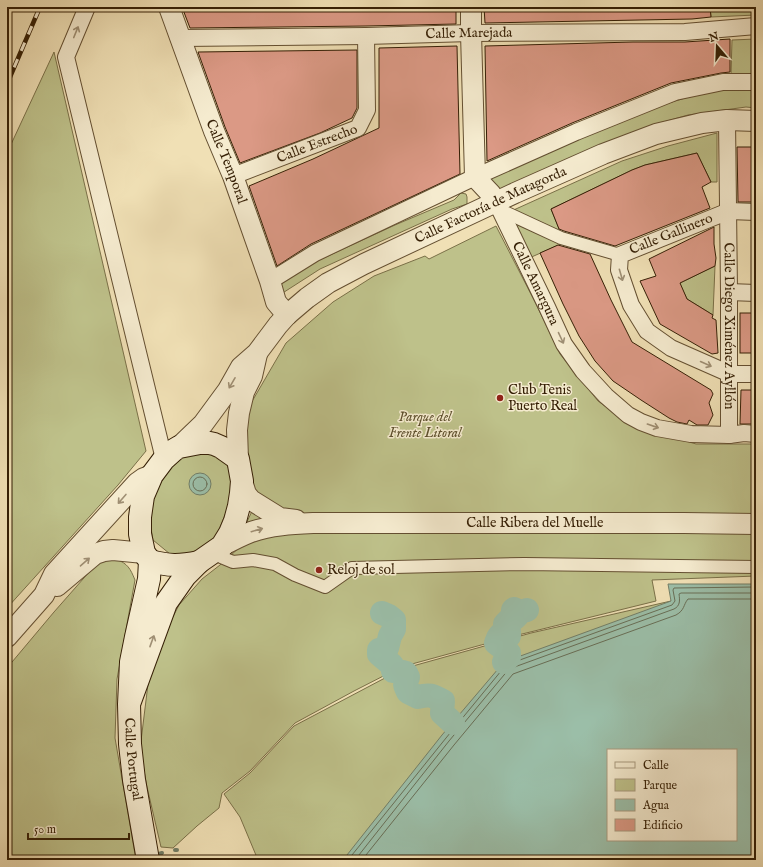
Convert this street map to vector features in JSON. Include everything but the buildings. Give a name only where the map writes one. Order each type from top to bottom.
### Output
[{"type":"main road","points":[[205,442],[221,447],[238,459],[242,480],[239,506],[235,521],[221,552],[199,562],[182,565],[160,564],[147,557],[140,534],[140,518],[143,496],[165,460],[205,442]]},
{"type":"main road","name":"Calle Portugal","points":[[147,557],[149,579],[131,662],[129,704],[130,744],[133,773],[148,860]]},
{"type":"main road","points":[[129,704],[166,603],[185,576],[199,562]]},
{"type":"street","points":[[87,7],[66,57],[165,460]]},
{"type":"street","name":"Calle Temporal","points":[[169,7],[214,131],[233,176],[276,302],[287,315]]},
{"type":"street","points":[[471,7],[475,177]]},
{"type":"street","name":"Calle Marejada","points":[[181,38],[471,33],[685,32],[756,26]]},
{"type":"street","name":"Calle Estrecho","points":[[233,176],[358,128],[367,110],[366,36]]},
{"type":"street","points":[[270,282],[315,253],[475,177],[576,132],[675,92],[723,82],[756,82]]},
{"type":"street","name":"Calle Factoría de Matagorda","points":[[257,353],[287,315],[307,298],[328,283],[364,264],[498,207],[603,154],[656,134],[702,122],[727,120],[756,121]]},
{"type":"street","name":"Calle Diego Ximénez Ayllón","points":[[727,120],[730,292],[729,435]]},
{"type":"street","name":"Calle Amargura","points":[[475,177],[491,194],[498,207],[564,344],[583,371],[606,396],[628,415],[657,428],[691,434],[756,434]]},
{"type":"street","points":[[498,207],[507,214],[561,238],[620,255]]},
{"type":"street","name":"Calle Gallinero","points":[[756,212],[729,211],[620,255],[619,270],[631,304],[647,332],[671,348],[730,374],[756,374]]},
{"type":"street","points":[[730,292],[756,293]]},
{"type":"street","points":[[7,638],[44,595],[54,574],[126,494],[165,460],[202,424],[228,390],[241,367],[257,353]]},
{"type":"street","points":[[238,459],[237,430],[239,413],[244,392],[252,376],[257,353]]},
{"type":"street","points":[[242,480],[246,494],[251,500],[280,518],[313,523]]},
{"type":"street","points":[[313,523],[283,524],[261,529],[243,535],[221,552],[233,562],[253,560],[275,564],[295,575],[325,587],[352,568],[524,564],[756,567]]},
{"type":"street","name":"Calle Ribera del Muelle","points":[[313,523],[756,524]]},
{"type":"street","points":[[44,595],[61,584],[95,554],[113,550],[147,557]]},
{"type":"green space","points":[[710,7],[756,7],[756,15],[711,17]]},
{"type":"green space","points":[[756,39],[756,74],[731,74],[732,40]]},
{"type":"green space","points":[[54,52],[146,451],[118,485],[7,608],[7,153]]},
{"type":"green space","points":[[721,87],[756,87],[756,108],[746,107],[688,115],[660,123],[579,154],[498,193],[483,179],[659,106]]},
{"type":"green space","points":[[717,133],[717,182],[711,182],[697,153],[645,165],[632,170],[551,209],[562,236],[561,244],[527,259],[507,213],[622,161],[668,146]]},
{"type":"green space","points":[[461,193],[466,194],[467,204],[452,209],[320,269],[278,296],[276,284],[311,264],[395,225],[454,200]]},
{"type":"green space","name":"Parque del Frente Litoral","points":[[496,226],[560,354],[598,401],[630,424],[696,444],[756,444],[756,576],[652,580],[656,601],[514,636],[401,667],[295,723],[250,771],[222,793],[219,808],[173,848],[161,847],[140,749],[149,676],[161,640],[179,605],[202,579],[241,546],[245,526],[253,509],[247,469],[247,410],[286,343],[333,302],[374,276],[425,256],[429,259]]},
{"type":"green space","points":[[715,266],[713,315],[687,299],[680,284]]},
{"type":"green space","points":[[208,448],[225,460],[232,477],[231,500],[216,537],[190,555],[170,554],[153,540],[149,516],[157,489],[169,469],[179,457]]},
{"type":"green space","points":[[116,559],[128,567],[135,580],[117,679],[115,738],[136,860],[7,860],[7,668],[98,562]]},
{"type":"green space","points":[[671,601],[756,640],[756,860],[258,860],[240,817],[224,794],[250,773],[294,726],[402,669],[531,633]]},
{"type":"water","points":[[200,473],[208,476],[211,484],[208,492],[200,495],[192,492],[189,484],[192,476]]},
{"type":"water","points":[[668,584],[756,584],[756,860],[343,860],[442,735],[504,662],[671,601]]},
{"type":"waterway","points":[[504,662],[509,657],[509,653],[496,643],[498,638],[500,635],[507,637],[509,636],[509,631],[505,624],[517,616],[517,612],[513,610],[514,609],[520,612],[527,610]]},
{"type":"waterway","points":[[382,613],[394,620],[394,629],[390,636],[387,648],[379,650],[379,654],[392,665],[393,671],[406,673],[408,677],[405,685],[408,692],[418,697],[430,696],[436,697],[443,701],[442,713],[453,723]]},
{"type":"railway","points":[[7,84],[40,7]]},
{"type":"place","name":"Club Tenis Puerto Real","points":[[500,398]]},
{"type":"place","name":"Reloj de sol","points":[[319,570]]}]
